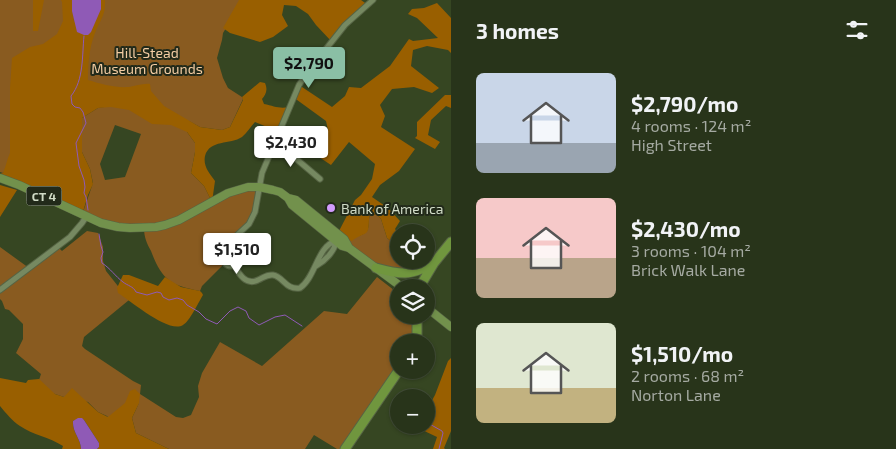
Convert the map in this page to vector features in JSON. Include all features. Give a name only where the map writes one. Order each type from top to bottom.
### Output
[{"type":"highway","points":[[435,262],[451,242]]},
{"type":"highway","points":[[376,268],[397,274],[407,274],[422,269]]},
{"type":"highway","points":[[346,449],[393,379]]},
{"type":"main road","name":"CT 4","points":[[0,178],[101,223],[130,228],[156,228],[178,220],[228,193],[248,187],[258,187],[280,192],[288,198],[296,200],[344,239],[349,248]]},
{"type":"main road","name":"CT 4","points":[[288,198],[292,205],[342,246],[349,248],[391,279]]},
{"type":"main road","points":[[435,314],[451,327]]},
{"type":"street","points":[[231,250],[235,237],[249,224],[255,212],[262,173],[299,85],[345,25],[373,0]]},
{"type":"street","points":[[275,141],[320,179]]},
{"type":"street","points":[[0,290],[70,237],[86,217]]},
{"type":"street","points":[[234,265],[245,280],[255,281],[272,275],[287,286],[300,288],[305,284],[318,259],[331,242],[336,241]]},
{"type":"street","points":[[231,250],[239,256],[238,261],[234,265],[227,265],[223,258],[226,251],[231,250]]},
{"type":"green space","name":"Hill-Stead Museum Grounds","points":[[0,0],[243,0],[223,33],[217,58],[228,88],[243,99],[230,127],[222,130],[200,127],[189,121],[187,132],[195,143],[191,173],[204,186],[212,202],[259,187],[252,218],[235,237],[231,250],[224,255],[225,263],[202,286],[200,291],[174,283],[163,275],[147,243],[144,228],[130,228],[82,215],[93,183],[90,169],[82,152],[82,118],[98,108],[104,107],[75,95],[3,173],[0,172]],"holes":[[[115,125],[141,134],[125,177],[105,180],[100,164]]]},
{"type":"green space","points":[[370,214],[377,215],[381,219],[387,238],[390,240],[390,268],[376,268],[344,239],[357,237],[365,233]]},
{"type":"green space","points":[[87,231],[98,233],[103,247],[103,261],[106,271],[129,300],[84,337],[82,346],[141,385],[140,394],[176,417],[183,418],[191,415],[199,397],[198,386],[202,373],[220,342],[262,366],[324,311],[347,314],[377,277],[390,287],[390,324],[413,324],[413,334],[390,334],[390,379],[341,449],[337,449],[314,435],[305,449],[169,449],[136,433],[132,418],[139,403],[122,433],[107,416],[98,412],[88,402],[64,397],[34,387],[41,374],[16,353],[23,339],[23,324],[9,310],[5,309],[0,299],[0,247],[29,268],[57,246],[62,251]]},
{"type":"shaded area","points":[[33,0],[44,0],[38,31],[33,31]]},
{"type":"shaded area","points":[[61,0],[72,0],[74,22],[97,17],[101,9],[101,0],[105,0],[104,14],[91,45],[88,80],[119,87],[150,84],[151,91],[164,106],[200,127],[222,130],[230,127],[243,100],[242,97],[260,82],[265,83],[266,92],[262,99],[264,104],[289,107],[279,132],[255,122],[242,137],[211,147],[205,156],[205,163],[215,181],[212,202],[204,186],[191,173],[195,143],[187,132],[171,125],[152,124],[129,110],[111,107],[98,108],[82,118],[82,152],[90,169],[93,184],[82,215],[0,174],[3,173],[10,153],[12,58],[30,47],[43,44],[57,34],[63,21]]},
{"type":"shaded area","points":[[72,0],[101,0],[101,9],[88,35],[77,32],[72,11]]},
{"type":"shaded area","points":[[239,0],[361,0],[368,5],[332,42],[308,14],[296,6],[284,5],[282,15],[288,26],[273,37],[260,42],[230,33],[223,28]]},
{"type":"shaded area","points":[[437,3],[451,18],[451,53],[448,50],[427,46],[413,50],[411,66],[439,88],[432,93],[414,87],[392,89],[380,105],[385,116],[381,127],[415,149],[399,171],[380,185],[372,197],[388,208],[400,221],[398,224],[390,224],[390,240],[387,238],[381,219],[377,215],[370,214],[366,233],[352,241],[344,239],[339,231],[355,200],[361,195],[372,179],[375,164],[349,142],[331,165],[313,153],[328,130],[326,121],[293,97],[299,85],[332,107],[345,96],[349,87],[361,88],[390,66],[409,39],[413,41],[438,38],[417,18],[408,14],[412,9],[424,8]]},
{"type":"shaded area","points":[[445,95],[451,95],[451,108],[446,106],[431,120],[428,135],[440,142],[435,149],[415,138],[417,136],[417,122]]},
{"type":"shaded area","points":[[0,185],[17,190],[0,217]]},
{"type":"shaded area","points":[[123,275],[129,275],[158,286],[165,277],[181,287],[200,291],[203,295],[186,323],[177,327],[169,325],[150,315],[118,293],[117,288]]},
{"type":"shaded area","points":[[451,358],[451,431],[445,449],[433,449],[437,437],[431,434],[435,434],[435,395],[448,361]]},
{"type":"shaded area","points":[[0,378],[26,383],[28,380],[39,379],[55,394],[64,397],[72,388],[98,412],[108,417],[125,403],[130,391],[135,389],[140,394],[139,403],[132,418],[136,433],[169,449],[97,449],[99,443],[81,418],[73,421],[81,449],[62,449],[63,446],[14,422],[0,406]]},
{"type":"shaded area","points":[[78,418],[84,420],[99,443],[97,449],[81,449],[73,425],[73,421]]},
{"type":"waterway","points":[[84,36],[80,75],[71,96],[72,104],[83,112],[86,123],[76,143],[88,210]]},
{"type":"waterway","points":[[99,234],[103,252],[102,263],[136,292],[147,295],[157,292],[169,300],[177,298],[183,300],[206,319],[217,324],[230,311],[238,307],[246,311],[249,318],[259,325],[275,317],[285,315],[302,326]]},
{"type":"waterway","points":[[435,427],[443,433],[439,449]]},
{"type":"place","name":"Bank of America","points":[[331,208]]}]
